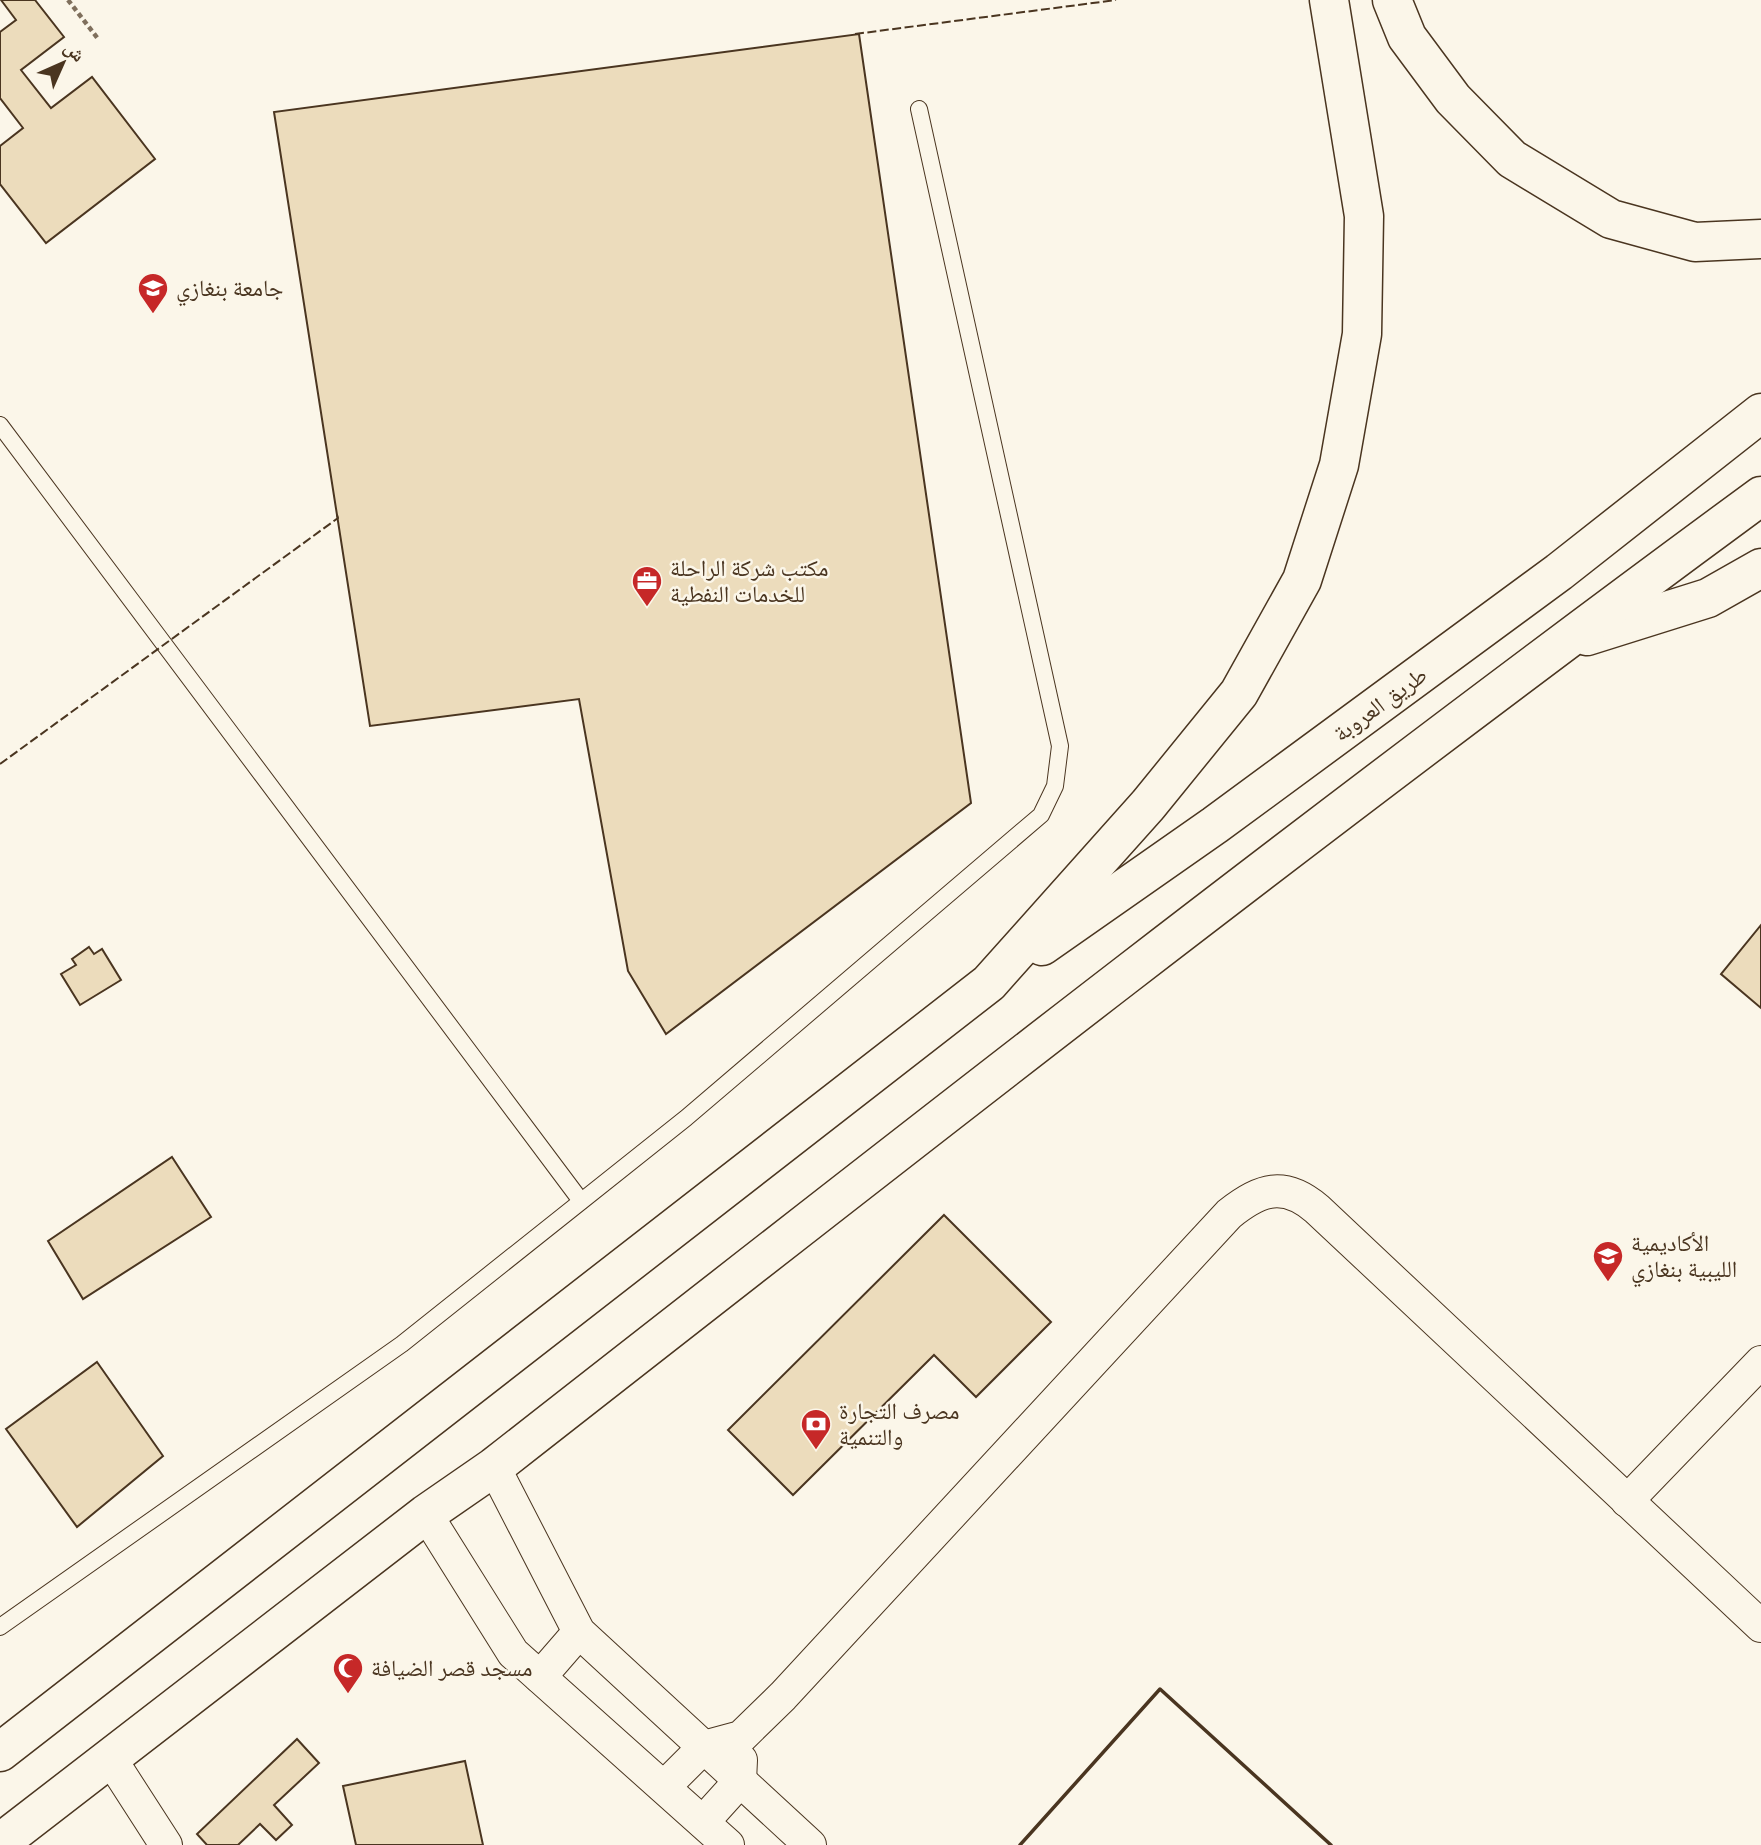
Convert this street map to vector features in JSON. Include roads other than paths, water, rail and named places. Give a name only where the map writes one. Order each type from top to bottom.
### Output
[{"type":"highway","points":[[0,1752],[989,983],[1148,805],[1239,693],[1302,580],[1339,465],[1362,334],[1364,216],[1329,0]]},
{"type":"highway","points":[[1392,0],[1407,37],[1452,99],[1512,159],[1611,219],[1695,242],[1761,239]]},
{"type":"highway","name":"طريق العروبة","points":[[989,983],[1226,817],[1548,580],[1761,413]]},
{"type":"highway","points":[[0,1843],[426,1514],[494,1467],[1091,1000],[1558,645],[1761,496]]},
{"type":"highway","points":[[1558,645],[1708,598],[1761,568]]},
{"type":"street","points":[[664,1787],[704,1747],[741,1737],[783,1696],[1229,1214],[1262,1193],[1285,1190],[1303,1197],[1317,1209],[1761,1626]]},
{"type":"street","points":[[1627,1500],[1761,1362]]},
{"type":"street","points":[[494,1467],[579,1632],[810,1845]]},
{"type":"street","points":[[426,1514],[513,1653],[728,1845]]},
{"type":"street","points":[[540,1677],[579,1632]]},
{"type":"street","points":[[703,1822],[740,1781],[741,1737]]},
{"type":"street","points":[[110,1758],[166,1845]]},
{"type":"lane","points":[[0,1627],[402,1344],[686,1118],[1041,815],[1055,786],[1060,746],[919,109]]},
{"type":"lane","points":[[0,425],[581,1201]]},
{"type":"place","name":"جامعة بنغازي","points":[[153,315]]},
{"type":"place","name":"مكتب شركة الراحلة للخدمات النفطية","points":[[647,608]]},
{"type":"place","name":"الأكاديمية الليبية بنغازي","points":[[1608,1283]]},
{"type":"place","name":"مصرف التجارة والتنمية","points":[[816,1451]]},
{"type":"place","name":"مسجد قصر الضيافة","points":[[348,1695]]}]
